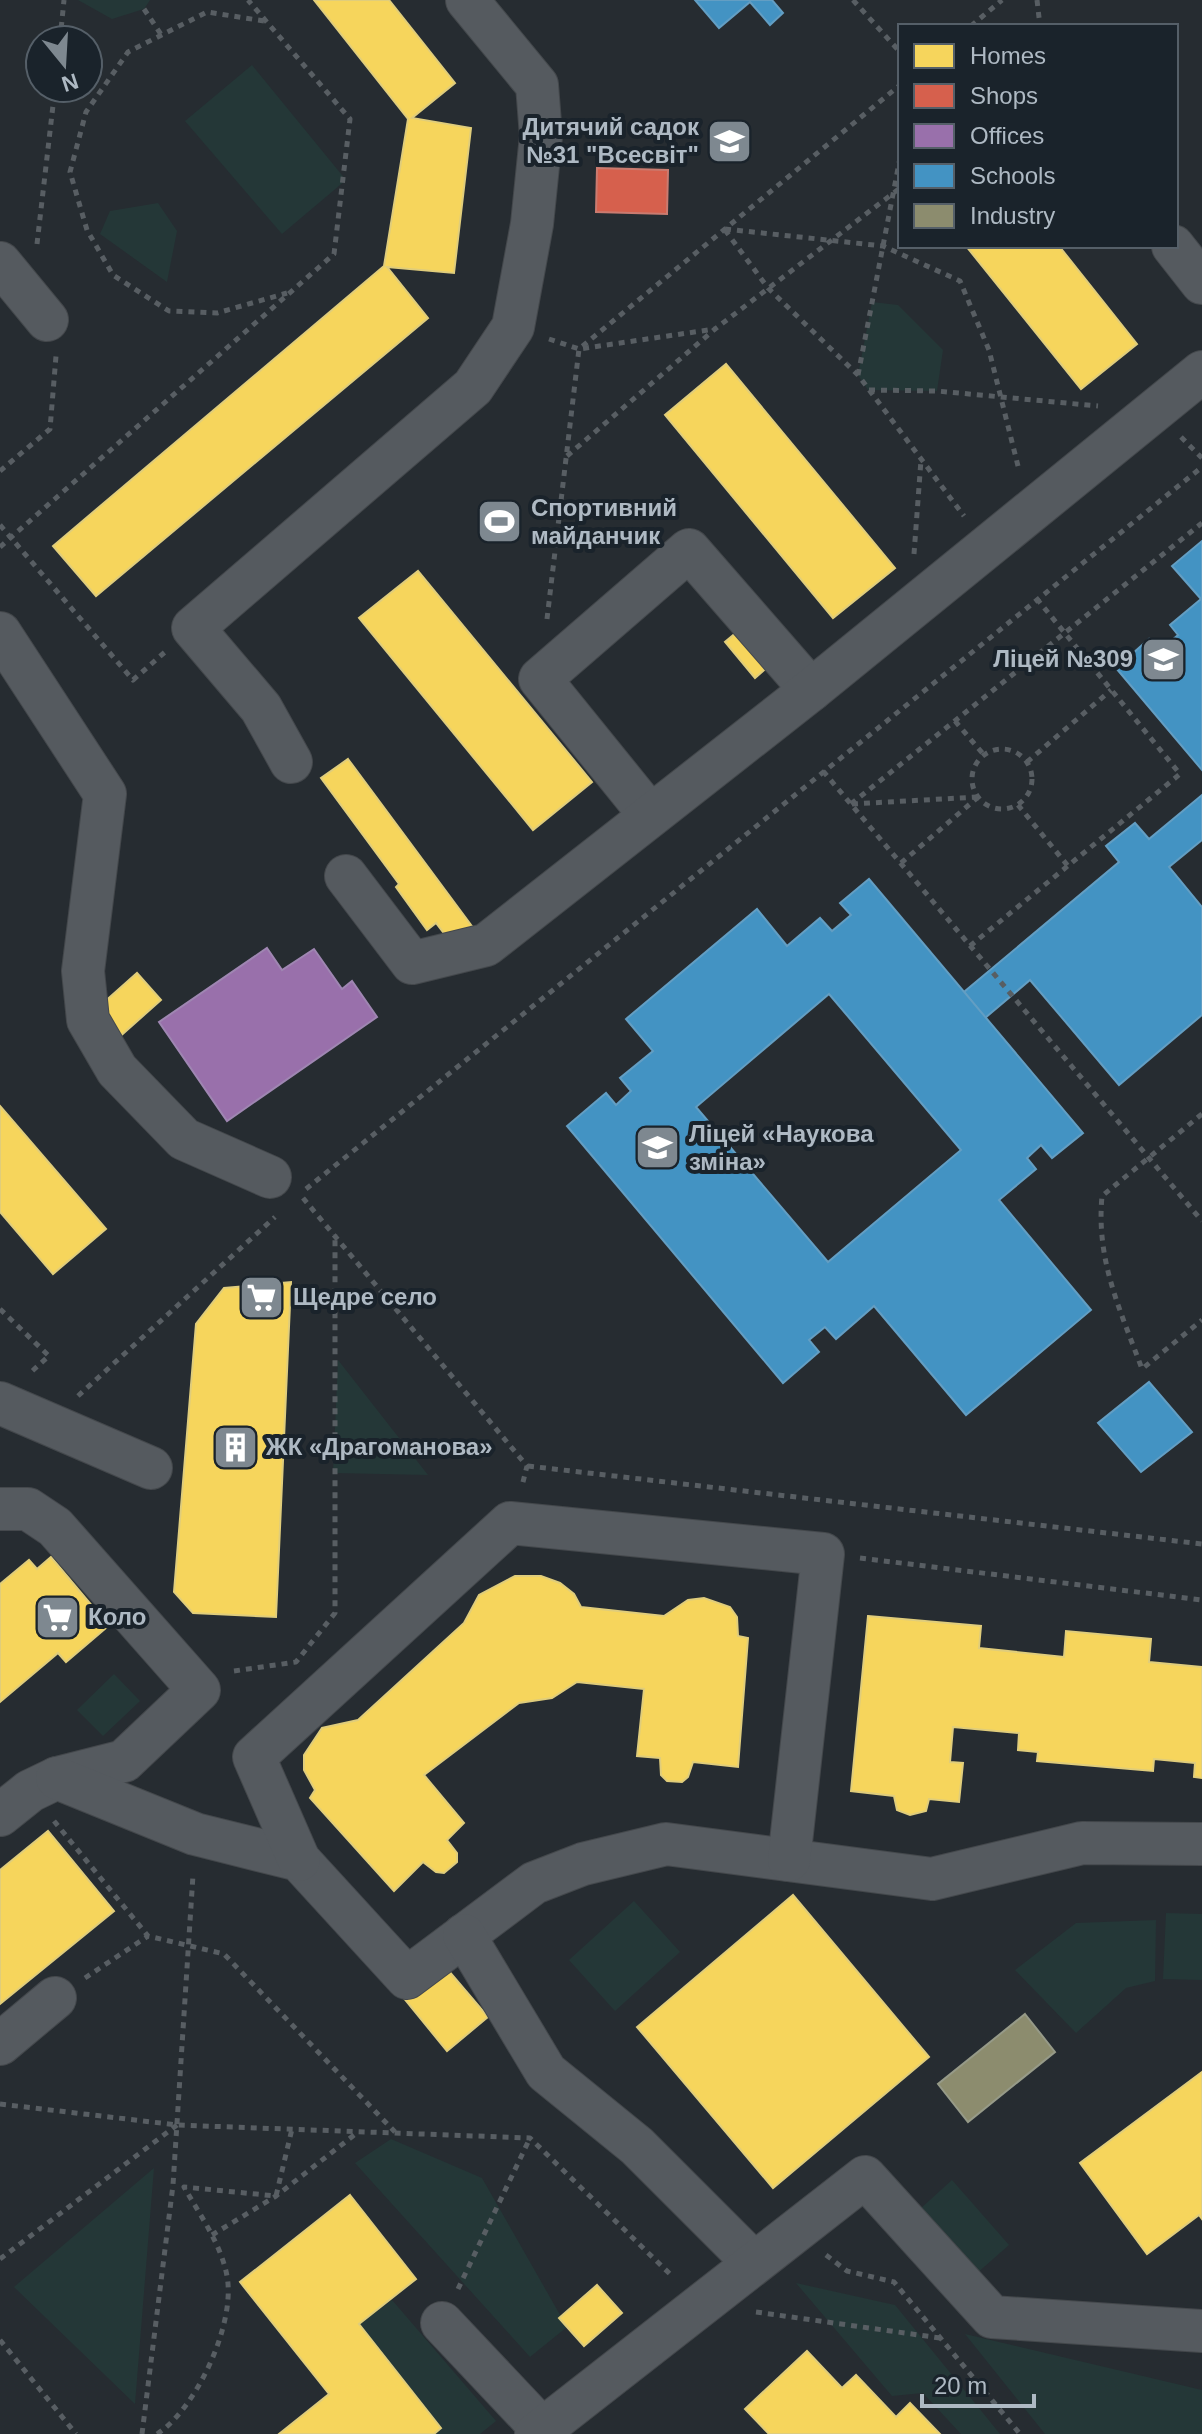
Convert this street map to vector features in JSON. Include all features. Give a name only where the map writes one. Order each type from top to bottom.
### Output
[{"type":"lane","points":[[291,762],[261,708],[193,628],[473,387],[513,327],[532,224],[541,136],[537,85],[467,0]]},
{"type":"lane","points":[[1175,248],[1202,283]]},
{"type":"lane","points":[[0,263],[39,310]]},
{"type":"lane","points":[[346,876],[412,963],[486,945],[811,690],[1202,372]]},
{"type":"lane","points":[[650,815],[540,679],[689,550],[811,690]]},
{"type":"lane","points":[[0,633],[105,794],[83,971],[88,1020],[117,1070],[184,1139],[273,1196]]},
{"type":"lane","points":[[0,1403],[151,1468]]},
{"type":"lane","points":[[0,1509],[28,1509],[55,1527],[199,1690],[124,1761],[29,1795]]},
{"type":"lane","points":[[789,1860],[823,1554],[510,1523],[254,1757],[299,1860],[407,1978],[534,1883],[583,1864],[666,1844],[932,1879],[1082,1843],[1202,1844]]},
{"type":"lane","points":[[29,1795],[299,1860]]},
{"type":"lane","points":[[464,1935],[546,2072],[637,2146],[753,2262]]},
{"type":"lane","points":[[0,2044],[55,1998]]},
{"type":"lane","points":[[442,2323],[539,2432],[865,2177],[992,2317],[1202,2331]]},
{"type":"path","points":[[62,24],[64,0]]},
{"type":"path","points":[[0,547],[334,254],[350,119],[248,0]]},
{"type":"path","points":[[853,0],[898,50]]},
{"type":"path","points":[[973,24],[1002,0]]},
{"type":"path","points":[[1037,0],[1040,24]]},
{"type":"path","points":[[144,9],[162,36]]},
{"type":"path","points":[[265,21],[207,12],[128,52],[86,112],[70,172],[87,230],[113,275],[169,311],[217,313],[289,292]]},
{"type":"path","points":[[540,679],[579,349],[898,87]]},
{"type":"path","points":[[0,471],[50,429],[58,363],[39,310],[54,104]]},
{"type":"path","points":[[858,375],[898,168]]},
{"type":"path","points":[[566,456],[715,329],[898,189]]},
{"type":"path","points":[[724,229],[883,246],[960,281],[989,350],[1020,472]]},
{"type":"path","points":[[724,229],[768,288],[858,375],[974,528]]},
{"type":"path","points":[[513,327],[579,349],[715,329]]},
{"type":"path","points":[[868,390],[1001,397],[1155,411],[1202,458]]},
{"type":"path","points":[[913,564],[921,459]]},
{"type":"path","points":[[1202,467],[300,1195],[527,1466],[1202,1544]]},
{"type":"path","points":[[851,804],[1202,523]]},
{"type":"path","points":[[0,525],[133,680],[193,628]]},
{"type":"path","points":[[970,946],[1180,774],[1037,599]]},
{"type":"path","points":[[1027,762],[1111,690]]},
{"type":"path","points":[[955,721],[984,755]]},
{"type":"path","points":[[992,751],[1012,751],[1027,762],[1032,781],[1025,798],[1018,805],[992,808],[978,797],[972,779],[977,762],[984,755],[992,751]]},
{"type":"path","points":[[823,771],[1202,1221]]},
{"type":"path","points":[[851,804],[978,797]]},
{"type":"path","points":[[901,863],[978,797]]},
{"type":"path","points":[[1018,805],[1068,866]]},
{"type":"path","points":[[1202,1114],[1102,1196],[1099,1227],[1103,1262],[1142,1369],[1202,1320]]},
{"type":"path","points":[[70,1402],[273,1196]]},
{"type":"path","points":[[296,1662],[335,1613],[335,1234]]},
{"type":"path","points":[[0,1309],[49,1356]]},
{"type":"path","points":[[32,1372],[38,1382]]},
{"type":"path","points":[[519,1494],[527,1466]]},
{"type":"path","points":[[823,1554],[1202,1600]]},
{"type":"path","points":[[199,1690],[221,1673],[296,1662],[332,1634]]},
{"type":"path","points":[[29,1795],[148,1936],[224,1954],[396,2133]]},
{"type":"path","points":[[142,2434],[173,2185],[195,1834]]},
{"type":"path","points":[[55,1998],[148,1936]]},
{"type":"path","points":[[0,2104],[177,2125],[530,2138],[701,2304],[940,2338]]},
{"type":"path","points":[[0,2259],[177,2125]]},
{"type":"path","points":[[276,2196],[292,2129]]},
{"type":"path","points":[[212,2235],[276,2196],[358,2132]]},
{"type":"path","points":[[442,2323],[530,2138]]},
{"type":"path","points":[[173,2185],[276,2196]]},
{"type":"path","points":[[157,2434],[173,2424],[206,2373],[223,2328],[227,2278],[212,2235],[184,2187]]},
{"type":"path","points":[[794,2230],[847,2271],[894,2282],[1020,2434]]},
{"type":"path","points":[[0,2340],[76,2434]]},
{"type":"shaded area","points":[[78,0],[150,0],[144,9],[112,19]]},
{"type":"shaded area","points":[[252,65],[346,180],[282,234],[185,121]]},
{"type":"shaded area","points":[[158,203],[177,231],[167,282],[100,234],[110,211]]},
{"type":"shaded area","points":[[872,302],[898,305],[943,350],[937,391],[868,390],[858,375]]},
{"type":"shaded area","points":[[338,1360],[428,1475],[333,1473]]},
{"type":"shaded area","points":[[114,1674],[140,1701],[103,1736],[77,1710]]},
{"type":"shaded area","points":[[634,1901],[680,1952],[615,2011],[569,1960]]},
{"type":"shaded area","points":[[1166,1913],[1202,1914],[1202,1980],[1163,1979]]},
{"type":"shaded area","points":[[1156,1920],[1155,1981],[1126,1988],[1076,2033],[1015,1970],[1076,1923]]},
{"type":"shaded area","points":[[391,2139],[482,2178],[567,2327],[530,2357],[355,2163]]},
{"type":"shaded area","points":[[154,2168],[135,2404],[14,2287]]},
{"type":"shaded area","points":[[952,2180],[1009,2245],[976,2274],[919,2210]]},
{"type":"shaded area","points":[[796,2283],[895,2305],[1000,2434],[961,2434],[923,2393],[892,2396]]},
{"type":"shaded area","points":[[392,2300],[496,2421],[480,2434],[434,2434],[441,2428],[359,2324]]},
{"type":"shaded area","points":[[965,2334],[1202,2390],[1202,2434],[1045,2434]]},
{"type":"building: Homes","points":[[314,0],[389,0],[455,83],[412,118],[471,128],[454,273],[387,267],[428,318],[96,596],[53,546],[384,266],[408,119]]},
{"type":"building: Homes","points":[[968,248],[1061,248],[1137,344],[1081,389]]},
{"type":"building: Homes","points":[[726,364],[895,568],[833,618],[665,415]]},
{"type":"building: Homes","points":[[418,571],[592,782],[533,830],[359,618]]},
{"type":"building: Homes","points":[[749,622],[778,658],[755,678],[725,642]]},
{"type":"building: Homes","points":[[348,759],[477,933],[456,949],[436,923],[427,930],[396,887],[399,884],[321,778]]},
{"type":"building: Homes","points":[[137,973],[161,1000],[117,1039],[93,1012]]},
{"type":"building: Homes","points":[[0,1106],[106,1229],[53,1274],[0,1212]]},
{"type":"building: Homes","name":"ЖК «Драгоманова»","points":[[291,1282],[276,1617],[193,1613],[174,1592],[196,1324],[224,1288]]},
{"type":"building: Homes","points":[[51,1557],[93,1607],[103,1598],[119,1617],[66,1662],[58,1653],[0,1702],[0,1584],[29,1560],[37,1569]]},
{"type":"building: Homes","points":[[515,1576],[541,1576],[560,1583],[574,1594],[581,1607],[664,1616],[688,1600],[704,1598],[730,1607],[737,1617],[738,1636],[748,1638],[738,1767],[693,1762],[688,1777],[682,1782],[667,1781],[661,1775],[660,1758],[637,1756],[644,1689],[577,1682],[552,1698],[519,1703],[424,1775],[464,1823],[447,1840],[457,1853],[457,1862],[444,1873],[436,1872],[423,1862],[394,1891],[310,1798],[315,1790],[304,1770],[304,1755],[322,1728],[358,1720],[464,1623],[479,1595]]},
{"type":"building: Homes","points":[[868,1616],[981,1626],[979,1648],[1064,1657],[1066,1631],[1151,1639],[1149,1662],[1202,1667],[1202,1778],[1194,1777],[1195,1763],[1154,1759],[1153,1771],[1037,1761],[1038,1752],[1018,1750],[1019,1733],[953,1727],[950,1762],[963,1763],[959,1802],[929,1799],[926,1811],[910,1815],[897,1810],[894,1796],[851,1791]]},
{"type":"building: Homes","points":[[48,1831],[114,1911],[0,2004],[0,1870]]},
{"type":"building: Homes","points":[[793,1895],[929,2057],[773,2188],[637,2027]]},
{"type":"building: Homes","points":[[442,1963],[488,2017],[447,2051],[402,1996]]},
{"type":"building: Homes","points":[[1202,2072],[1202,2219],[1199,2215],[1147,2254],[1080,2163]]},
{"type":"building: Homes","points":[[350,2195],[416,2279],[359,2324],[441,2428],[434,2434],[279,2434],[329,2394],[240,2282]]},
{"type":"building: Homes","points":[[597,2285],[622,2313],[584,2346],[559,2318]]},
{"type":"building: Homes","points":[[807,2351],[842,2388],[856,2375],[896,2417],[910,2403],[940,2434],[769,2434],[745,2409]]},
{"type":"building: Shops","points":[[597,168],[668,170],[667,214],[596,212]]},
{"type":"building: Offices","points":[[267,948],[282,970],[314,949],[342,989],[352,981],[377,1017],[227,1121],[159,1022]]},
{"type":"building: Schools","points":[[695,0],[772,0],[783,13],[770,25],[750,2],[719,28]]},
{"type":"building: Schools","name":"Ліцей №309","points":[[1202,541],[1202,770],[1116,668],[1149,639],[1159,651],[1178,635],[1170,625],[1201,599],[1172,566]]},
{"type":"building: Schools","points":[[1202,795],[1202,840],[1169,867],[1202,907],[1202,1015],[1119,1085],[1030,980],[985,1018],[964,992],[1119,862],[1106,846],[1135,823],[1149,839]]},
{"type":"building: Schools","name":"Ліцей «Наукова зміна»","points":[[869,879],[1083,1133],[1052,1158],[1041,1145],[1027,1158],[1036,1169],[999,1200],[1091,1310],[966,1415],[874,1306],[836,1339],[825,1327],[809,1340],[819,1352],[783,1383],[567,1126],[606,1093],[616,1105],[631,1091],[620,1078],[653,1051],[626,1019],[757,909],[787,946],[820,918],[832,931],[851,915],[840,903]],"holes":[[[829,994],[961,1150],[828,1262],[696,1107]]]},
{"type":"building: Schools","points":[[1149,1382],[1192,1432],[1141,1472],[1098,1423]]},
{"type":"building: Industry","points":[[1025,2014],[1055,2052],[968,2122],[938,2084]]},
{"type":"place","name":"Дитячий садок №31 \"Всесвіт\"","points":[[730,141]]},
{"type":"place","name":"Спортивний майданчик","points":[[500,522]]},
{"type":"place","name":"Ліцей №309","points":[[1164,659]]},
{"type":"place","name":"Ліцей «Наукова зміна»","points":[[658,1148]]},
{"type":"place","name":"Щедре село","points":[[262,1297]]},
{"type":"place","name":"ЖК «Драгоманова»","points":[[235,1447]]},
{"type":"place","name":"Коло","points":[[57,1617]]}]
